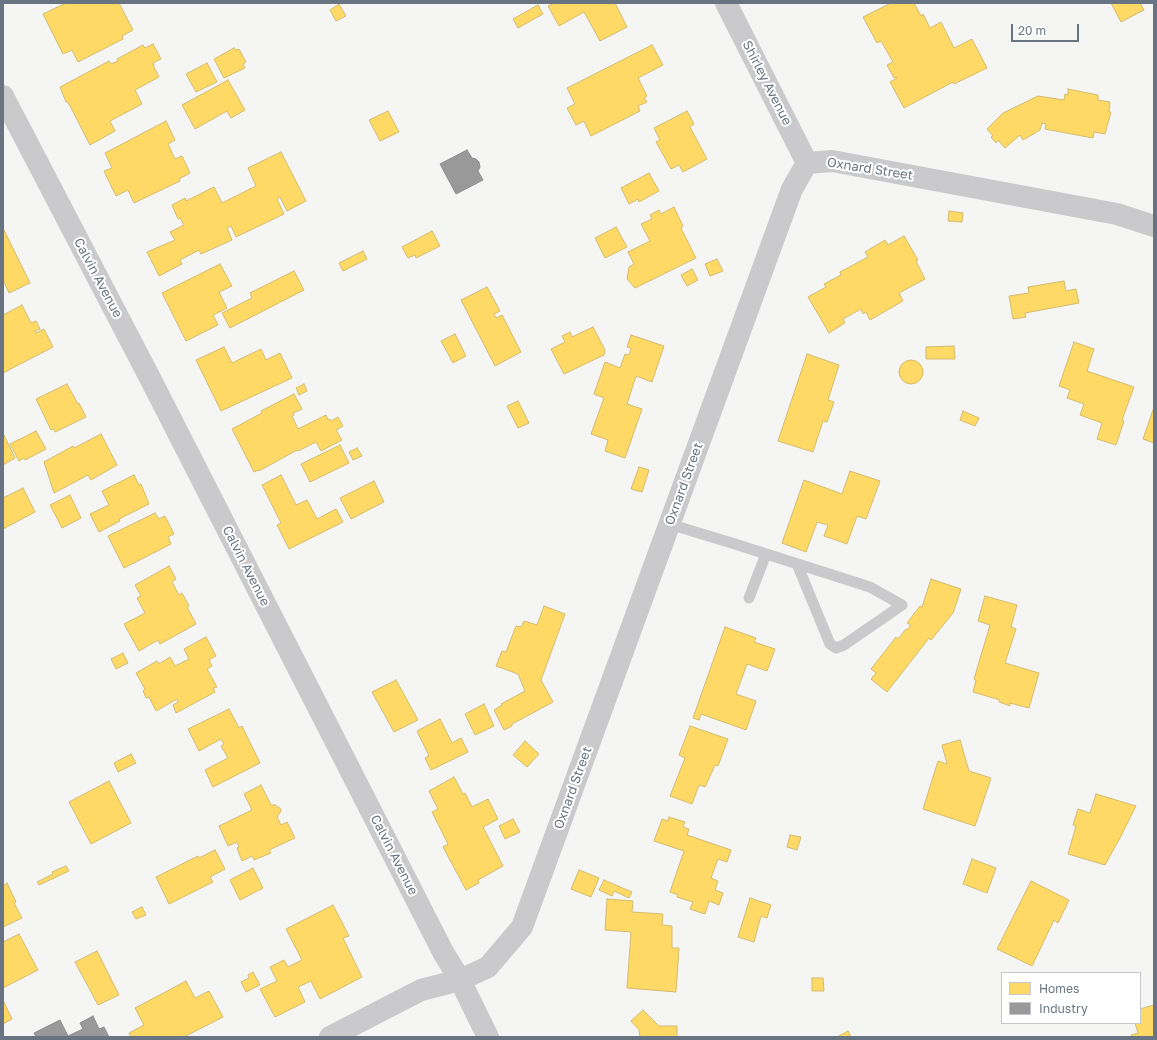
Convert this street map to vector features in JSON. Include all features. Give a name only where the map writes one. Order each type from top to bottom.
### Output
[{"type":"street","name":"Shirley Avenue","points":[[726,3],[807,163]]},
{"type":"street","name":"Calvin Avenue","points":[[3,96],[151,380],[443,952],[460,980],[488,1037]]},
{"type":"street","name":"Oxnard Street","points":[[330,1037],[421,990],[460,980],[488,967],[522,927],[792,189],[807,163],[832,161],[1117,214],[1154,226]]},
{"type":"lane","points":[[669,524],[798,564],[870,587],[902,605],[844,645],[836,648],[830,644],[798,564]]},
{"type":"lane","points":[[749,598],[766,554]]},
{"type":"building: Homes","points":[[66,3],[119,3],[133,30],[122,36],[123,39],[78,62],[72,50],[63,54],[43,14]]},
{"type":"building: Homes","points":[[554,3],[615,3],[627,27],[600,41],[584,12],[559,26],[548,6]]},
{"type":"building: Homes","points":[[891,3],[914,3],[921,16],[923,14],[930,28],[941,22],[954,48],[972,39],[987,68],[954,84],[953,82],[904,108],[890,82],[897,78],[894,78],[887,65],[893,62],[881,41],[877,43],[863,17]]},
{"type":"building: Homes","points":[[1111,3],[1140,3],[1144,10],[1121,22]]},
{"type":"building: Homes","points":[[339,4],[346,16],[336,21],[330,10]]},
{"type":"building: Homes","points":[[538,5],[543,14],[518,28],[513,19]]},
{"type":"building: Homes","points":[[153,44],[161,59],[153,63],[159,77],[135,90],[142,104],[110,121],[115,131],[90,145],[68,102],[66,102],[60,87],[109,61],[111,64],[118,61],[117,59],[143,45],[145,48]]},
{"type":"building: Homes","points":[[652,45],[663,65],[638,78],[647,96],[644,98],[647,102],[638,106],[640,111],[591,136],[584,121],[576,125],[567,108],[575,104],[567,88]]},
{"type":"building: Homes","points":[[234,48],[236,50],[239,49],[246,62],[243,64],[245,68],[224,78],[214,59]]},
{"type":"building: Homes","points":[[207,63],[217,82],[196,92],[186,74]]},
{"type":"building: Homes","points":[[228,80],[245,110],[231,118],[227,111],[195,129],[182,105]]},
{"type":"building: Homes","points":[[1068,89],[1098,95],[1098,100],[1110,102],[1109,112],[1111,112],[1105,134],[1094,132],[1093,138],[1045,129],[1046,124],[1042,123],[1040,130],[1023,140],[1020,135],[1005,148],[998,140],[996,143],[991,137],[993,136],[987,129],[1003,113],[1038,96],[1064,100],[1065,94],[1068,95]]},
{"type":"building: Homes","points":[[388,111],[399,132],[380,141],[369,120]]},
{"type":"building: Homes","points":[[687,111],[694,124],[690,127],[707,159],[683,172],[679,165],[671,169],[656,142],[660,140],[654,128]]},
{"type":"building: Homes","points":[[166,121],[175,140],[168,144],[175,159],[182,156],[190,173],[179,179],[180,181],[134,203],[128,190],[116,196],[104,171],[112,168],[105,153]]},
{"type":"building: Homes","points":[[281,152],[306,201],[287,211],[280,197],[277,199],[284,214],[236,237],[231,226],[227,228],[232,240],[201,254],[199,250],[180,260],[182,264],[159,276],[147,252],[175,240],[170,232],[184,225],[180,218],[178,219],[172,205],[185,198],[186,201],[214,187],[222,203],[256,186],[248,168]]},
{"type":"building: Homes","points":[[649,173],[659,191],[639,202],[638,199],[629,204],[621,188]]},
{"type":"building: Homes","points":[[674,207],[683,226],[681,228],[696,258],[635,288],[627,279],[629,267],[634,264],[628,252],[650,241],[641,224],[652,219],[650,215],[659,210],[661,214]]},
{"type":"building: Homes","points":[[949,211],[963,213],[962,222],[948,221]]},
{"type":"building: Homes","points":[[616,227],[627,247],[605,258],[595,238]]},
{"type":"building: Homes","points":[[3,228],[30,283],[9,293],[3,280]]},
{"type":"building: Homes","points":[[432,231],[440,246],[416,258],[415,255],[408,258],[402,247]]},
{"type":"building: Homes","points":[[904,236],[918,260],[916,261],[925,279],[899,293],[903,301],[870,320],[866,312],[863,314],[861,309],[843,319],[845,323],[829,333],[808,297],[826,287],[824,284],[841,275],[840,272],[868,257],[865,252],[885,240],[888,245]]},
{"type":"building: Homes","points":[[363,251],[367,259],[343,271],[339,263]]},
{"type":"building: Homes","points":[[717,259],[723,271],[710,276],[705,264]]},
{"type":"building: Homes","points":[[220,264],[232,286],[219,292],[227,308],[213,315],[218,325],[186,341],[162,293]]},
{"type":"building: Homes","points":[[692,269],[698,280],[687,286],[681,275]]},
{"type":"building: Homes","points":[[294,271],[304,290],[230,328],[222,313],[252,298],[250,293]]},
{"type":"building: Homes","points":[[1064,281],[1066,291],[1076,289],[1079,303],[1025,313],[1026,317],[1013,319],[1009,296],[1029,293],[1028,287]]},
{"type":"building: Homes","points":[[487,287],[500,311],[494,314],[496,318],[502,315],[521,352],[495,366],[461,300]]},
{"type":"building: Homes","points":[[22,305],[31,323],[36,321],[40,329],[35,331],[36,333],[44,329],[53,347],[3,373],[3,315]]},
{"type":"building: Homes","points":[[593,327],[605,350],[604,355],[564,374],[551,349],[565,342],[562,336],[570,332],[572,337]]},
{"type":"building: Homes","points":[[455,334],[466,356],[453,363],[441,341]]},
{"type":"building: Homes","points":[[631,335],[664,346],[652,382],[636,376],[627,404],[642,409],[625,458],[605,451],[608,440],[591,434],[604,398],[594,394],[605,362],[620,368],[625,354],[629,355],[631,348],[627,347]]},
{"type":"building: Homes","points":[[1074,342],[1094,349],[1087,371],[1134,387],[1122,420],[1124,421],[1116,445],[1097,439],[1102,423],[1080,415],[1084,404],[1067,398],[1070,390],[1059,386]]},
{"type":"building: Homes","points":[[954,346],[955,359],[926,359],[926,347]]},
{"type":"building: Homes","points":[[224,347],[232,363],[261,349],[266,360],[280,353],[292,378],[221,411],[196,360]]},
{"type":"building: Homes","points":[[807,354],[839,365],[828,400],[834,402],[827,422],[823,421],[813,452],[778,441]]},
{"type":"building: Homes","points":[[911,360],[920,363],[923,372],[920,381],[911,384],[902,381],[899,372],[902,363]]},
{"type":"building: Homes","points":[[67,384],[86,417],[55,432],[54,429],[51,430],[36,399]]},
{"type":"building: Homes","points":[[304,384],[307,391],[299,395],[296,388]]},
{"type":"building: Homes","points":[[294,394],[302,409],[293,413],[294,415],[292,416],[298,429],[326,415],[328,420],[330,419],[331,421],[338,417],[343,426],[336,430],[342,440],[321,451],[316,442],[298,451],[297,450],[259,471],[254,472],[232,429],[262,413],[261,411]]},
{"type":"building: Homes","points":[[518,401],[529,423],[518,428],[507,406]]},
{"type":"building: Homes","points":[[1154,407],[1154,443],[1143,439]]},
{"type":"building: Homes","points":[[963,411],[979,418],[975,426],[960,420]]},
{"type":"building: Homes","points":[[36,431],[46,449],[25,460],[24,458],[19,461],[10,444]]},
{"type":"building: Homes","points":[[3,433],[15,458],[3,465]]},
{"type":"building: Homes","points":[[101,434],[117,465],[91,480],[88,475],[54,493],[44,462],[73,446],[74,448]]},
{"type":"building: Homes","points":[[340,445],[349,463],[310,482],[301,464]]},
{"type":"building: Homes","points":[[357,448],[362,456],[353,460],[349,452]]},
{"type":"building: Homes","points":[[639,467],[649,470],[642,492],[631,489]]},
{"type":"building: Homes","points":[[850,471],[880,481],[866,519],[857,516],[847,544],[824,536],[828,525],[817,522],[806,552],[782,543],[804,480],[842,494]]},
{"type":"building: Homes","points":[[134,475],[139,485],[141,484],[149,504],[119,519],[120,521],[99,532],[90,514],[109,505],[102,491]]},
{"type":"building: Homes","points":[[281,475],[296,505],[307,500],[317,519],[336,509],[343,522],[289,549],[277,525],[281,523],[262,485]]},
{"type":"building: Homes","points":[[374,481],[384,502],[351,519],[340,498]]},
{"type":"building: Homes","points":[[23,488],[35,512],[3,529],[3,498]]},
{"type":"building: Homes","points":[[70,495],[81,518],[62,528],[50,505]]},
{"type":"building: Homes","points":[[155,513],[159,519],[165,516],[174,534],[168,537],[171,544],[124,568],[108,536]]},
{"type":"building: Homes","points":[[169,566],[176,579],[172,582],[179,595],[182,593],[189,606],[187,607],[196,624],[160,644],[158,640],[139,651],[124,624],[145,613],[137,598],[141,596],[135,585]]},
{"type":"building: Homes","points":[[931,579],[961,589],[953,613],[931,640],[929,638],[887,692],[871,679],[876,673],[871,669],[896,637],[898,639],[911,625],[907,623],[920,606],[922,607]]},
{"type":"building: Homes","points":[[985,596],[1017,605],[1011,627],[1016,629],[1005,663],[1039,673],[1029,708],[1010,703],[1010,706],[999,702],[1000,700],[973,692],[976,680],[974,679],[990,625],[978,621]]},
{"type":"building: Homes","points":[[544,606],[565,614],[541,680],[553,702],[512,724],[512,726],[504,730],[494,710],[502,705],[501,704],[525,691],[518,674],[496,666],[502,651],[506,652],[516,626],[521,627],[524,621],[537,625]]},
{"type":"building: Homes","points":[[725,627],[756,638],[754,642],[775,649],[767,671],[747,664],[736,694],[756,701],[746,730],[701,714],[699,720],[693,718]]},
{"type":"building: Homes","points":[[206,637],[216,656],[209,660],[212,666],[207,669],[217,687],[213,688],[215,692],[176,713],[173,705],[178,702],[177,699],[156,711],[149,697],[146,698],[143,691],[145,689],[136,673],[157,661],[159,664],[170,657],[175,666],[189,659],[184,649]]},
{"type":"building: Homes","points":[[123,653],[128,663],[116,669],[111,659]]},
{"type":"building: Homes","points":[[396,680],[418,720],[394,732],[372,692]]},
{"type":"building: Homes","points":[[484,704],[494,726],[475,735],[465,714]]},
{"type":"building: Homes","points":[[229,709],[239,728],[242,726],[260,763],[213,787],[205,770],[228,758],[221,746],[224,744],[221,739],[199,751],[188,729]]},
{"type":"building: Homes","points":[[440,719],[452,743],[461,738],[468,752],[431,770],[425,758],[429,756],[417,731]]},
{"type":"building: Homes","points":[[690,726],[728,739],[718,766],[715,765],[705,787],[699,785],[692,804],[670,796],[685,758],[679,755]]},
{"type":"building: Homes","points":[[960,740],[969,771],[991,778],[975,826],[923,809],[938,761],[947,764],[942,745]]},
{"type":"building: Homes","points":[[525,741],[539,754],[527,767],[513,755]]},
{"type":"building: Homes","points":[[131,754],[136,763],[118,772],[114,763]]},
{"type":"building: Homes","points":[[454,777],[463,794],[465,793],[472,807],[488,799],[498,819],[483,827],[503,866],[478,880],[479,883],[466,890],[443,847],[448,844],[432,812],[438,809],[429,791]]},
{"type":"building: Homes","points":[[109,781],[131,823],[91,844],[69,802]]},
{"type":"building: Homes","points":[[261,785],[271,805],[275,805],[281,809],[277,817],[281,825],[287,822],[295,838],[269,850],[271,853],[254,860],[252,856],[242,861],[237,848],[239,847],[237,842],[228,846],[219,826],[252,810],[244,794]]},
{"type":"building: Homes","points":[[1096,794],[1136,806],[1105,865],[1068,854],[1076,826],[1073,825],[1078,809],[1090,813]]},
{"type":"building: Homes","points":[[669,817],[685,822],[683,827],[689,829],[687,835],[731,850],[727,862],[718,859],[711,878],[718,881],[715,890],[723,893],[719,905],[709,901],[705,914],[690,909],[693,902],[677,897],[678,895],[670,892],[684,851],[654,841],[662,819],[668,821]]},
{"type":"building: Homes","points":[[513,819],[520,832],[505,839],[499,826]]},
{"type":"building: Homes","points":[[790,835],[801,837],[797,850],[787,847]]},
{"type":"building: Homes","points":[[215,850],[225,869],[210,877],[213,882],[169,904],[156,877],[198,856],[199,858]]},
{"type":"building: Homes","points":[[972,859],[996,868],[987,893],[963,884]]},
{"type":"building: Homes","points":[[66,866],[69,871],[39,885],[37,882],[53,874],[52,872]]},
{"type":"building: Homes","points":[[253,868],[263,888],[240,900],[230,880]]},
{"type":"building: Homes","points":[[579,870],[599,878],[591,897],[571,889]]},
{"type":"building: Homes","points":[[604,880],[632,892],[629,898],[614,891],[612,896],[599,890]]},
{"type":"building: Homes","points":[[1031,881],[1069,900],[1058,923],[1054,920],[1032,966],[997,949]]},
{"type":"building: Homes","points":[[7,883],[16,902],[14,903],[22,918],[3,927],[3,886]]},
{"type":"building: Homes","points":[[750,898],[771,905],[767,918],[761,916],[754,942],[738,937]]},
{"type":"building: Homes","points":[[607,899],[633,901],[632,912],[663,914],[662,925],[672,926],[672,948],[679,948],[676,992],[627,988],[631,932],[605,930]]},
{"type":"building: Homes","points":[[333,905],[349,936],[343,938],[362,977],[320,999],[311,981],[298,987],[305,1002],[275,1017],[260,989],[277,981],[270,967],[284,960],[288,967],[302,960],[286,929]]},
{"type":"building: Homes","points":[[142,907],[146,915],[136,919],[132,912]]},
{"type":"building: Homes","points":[[19,934],[38,970],[3,988],[3,942]]},
{"type":"building: Homes","points":[[97,951],[119,995],[98,1005],[75,962]]},
{"type":"building: Homes","points":[[253,972],[260,985],[246,992],[241,982],[249,978],[248,975]]},
{"type":"building: Homes","points":[[812,978],[823,978],[824,991],[812,991]]},
{"type":"building: Homes","points":[[186,981],[195,998],[209,991],[223,1017],[184,1037],[131,1037],[129,1033],[144,1025],[135,1008]]},
{"type":"building: Homes","points":[[3,1000],[12,1019],[3,1024]]},
{"type":"building: Homes","points":[[1154,1005],[1154,1037],[1132,1037],[1131,1035],[1138,1033],[1135,1024],[1141,1024],[1141,1009]]},
{"type":"building: Homes","points":[[643,1010],[659,1026],[677,1026],[677,1037],[640,1037],[639,1030],[631,1021]]},
{"type":"building: Homes","points":[[848,1031],[851,1037],[837,1037]]},
{"type":"building: Industry","points":[[467,150],[472,158],[479,162],[480,167],[478,171],[483,180],[456,194],[440,164]]},
{"type":"building: Industry","points":[[93,1016],[99,1029],[104,1027],[109,1037],[36,1037],[34,1033],[60,1020],[68,1036],[83,1029],[80,1023]]}]
